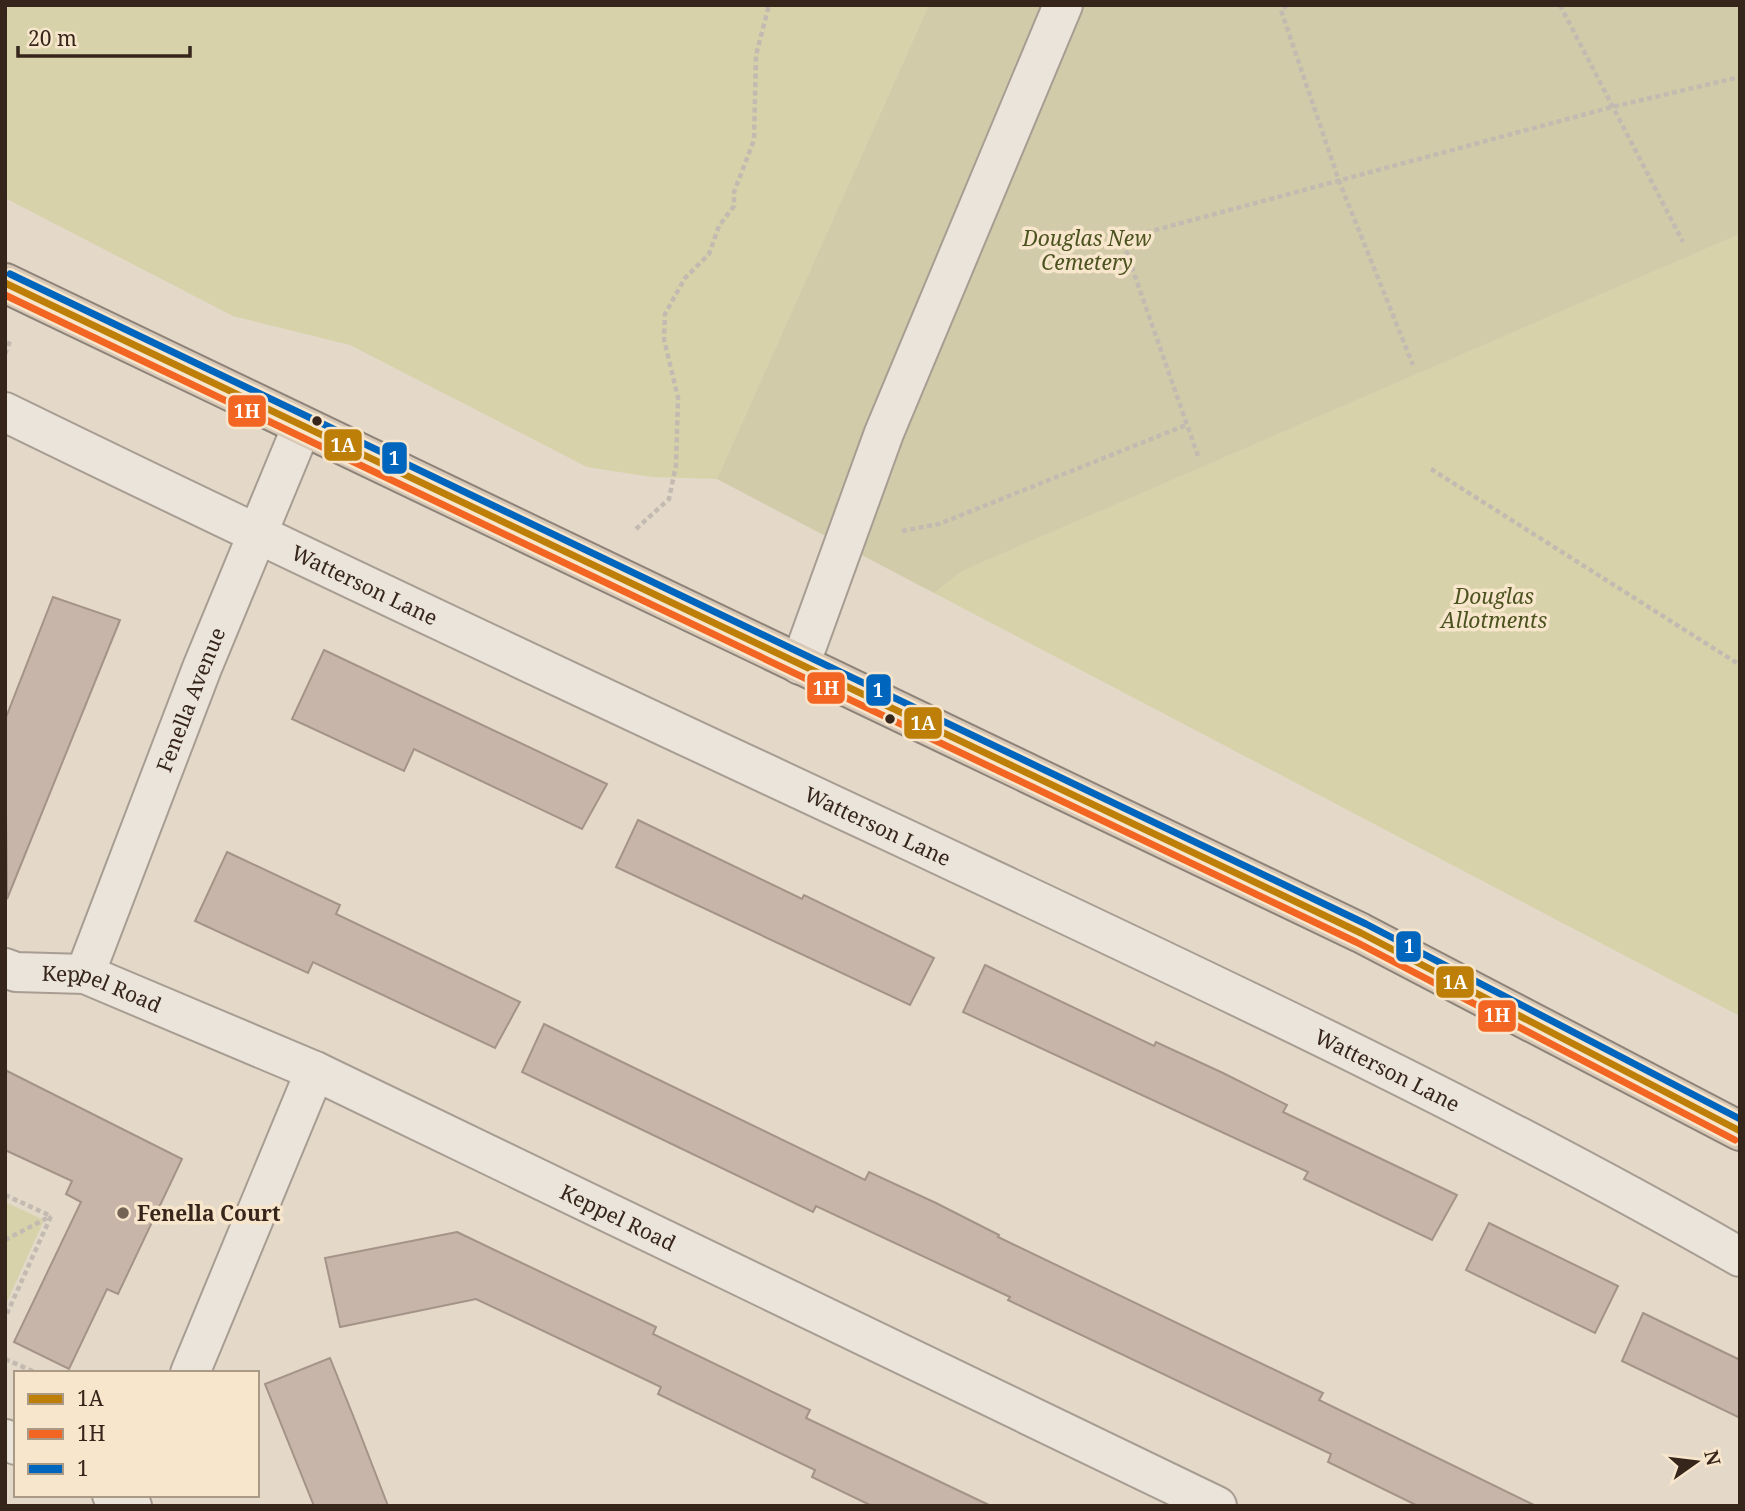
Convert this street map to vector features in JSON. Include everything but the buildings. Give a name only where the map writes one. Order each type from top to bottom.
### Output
[{"type":"highway","points":[[5,284],[1362,933],[1740,1131]]},
{"type":"street","points":[[800,665],[884,433],[1063,5]]},
{"type":"street","name":"Watterson Lane","points":[[5,412],[257,536],[1231,992],[1647,1204],[1740,1257]]},
{"type":"street","name":"Fenella Avenue","points":[[85,974],[92,950],[302,426]]},
{"type":"street","name":"Keppel Road","points":[[5,968],[16,972],[85,974],[315,1071],[1217,1506]]},
{"type":"street","points":[[191,1371],[315,1071]]},
{"type":"street","points":[[116,1497],[132,1506]]},
{"type":"path","points":[[633,532],[669,499],[678,398],[664,339],[665,313],[685,278],[709,254],[719,226],[734,206],[734,192],[754,140],[756,55],[769,5]]},
{"type":"path","points":[[1287,5],[1281,10],[1339,181],[1413,365]]},
{"type":"path","points":[[1560,5],[1683,242]]},
{"type":"path","points":[[1198,456],[1122,239],[1612,107],[1740,77]]},
{"type":"path","points":[[5,354],[12,337]]},
{"type":"path","points":[[901,531],[939,524],[1186,425]]},
{"type":"path","points":[[1431,469],[1740,665]]},
{"type":"path","points":[[5,1195],[51,1216]]},
{"type":"path","points":[[5,1240],[51,1216]]},
{"type":"path","points":[[5,1318],[51,1216]]},
{"type":"path","points":[[5,1359],[32,1371]]},
{"type":"green space","points":[[9,5],[929,5],[717,479],[652,477],[587,467],[350,345],[233,316],[5,198],[5,14]]},
{"type":"green space","name":"Douglas New Cemetery","points":[[929,5],[1740,5],[1740,234],[962,571],[934,593],[717,479]]},
{"type":"green space","name":"Douglas Allotments","points":[[1740,234],[1740,1016],[934,593],[962,571]]},
{"type":"green space","points":[[5,1202],[44,1220],[5,1306]]},
{"type":"transit line","name":"1","points":[[10,274],[1366,924],[1740,1119]]},
{"type":"transit line","name":"1A","points":[[5,283],[1361,933],[1740,1131]]},
{"type":"transit line","name":"1H","points":[[5,295],[1356,942],[1735,1140]]},
{"type":"place","name":"Fenella Court","points":[[123,1213]]}]
